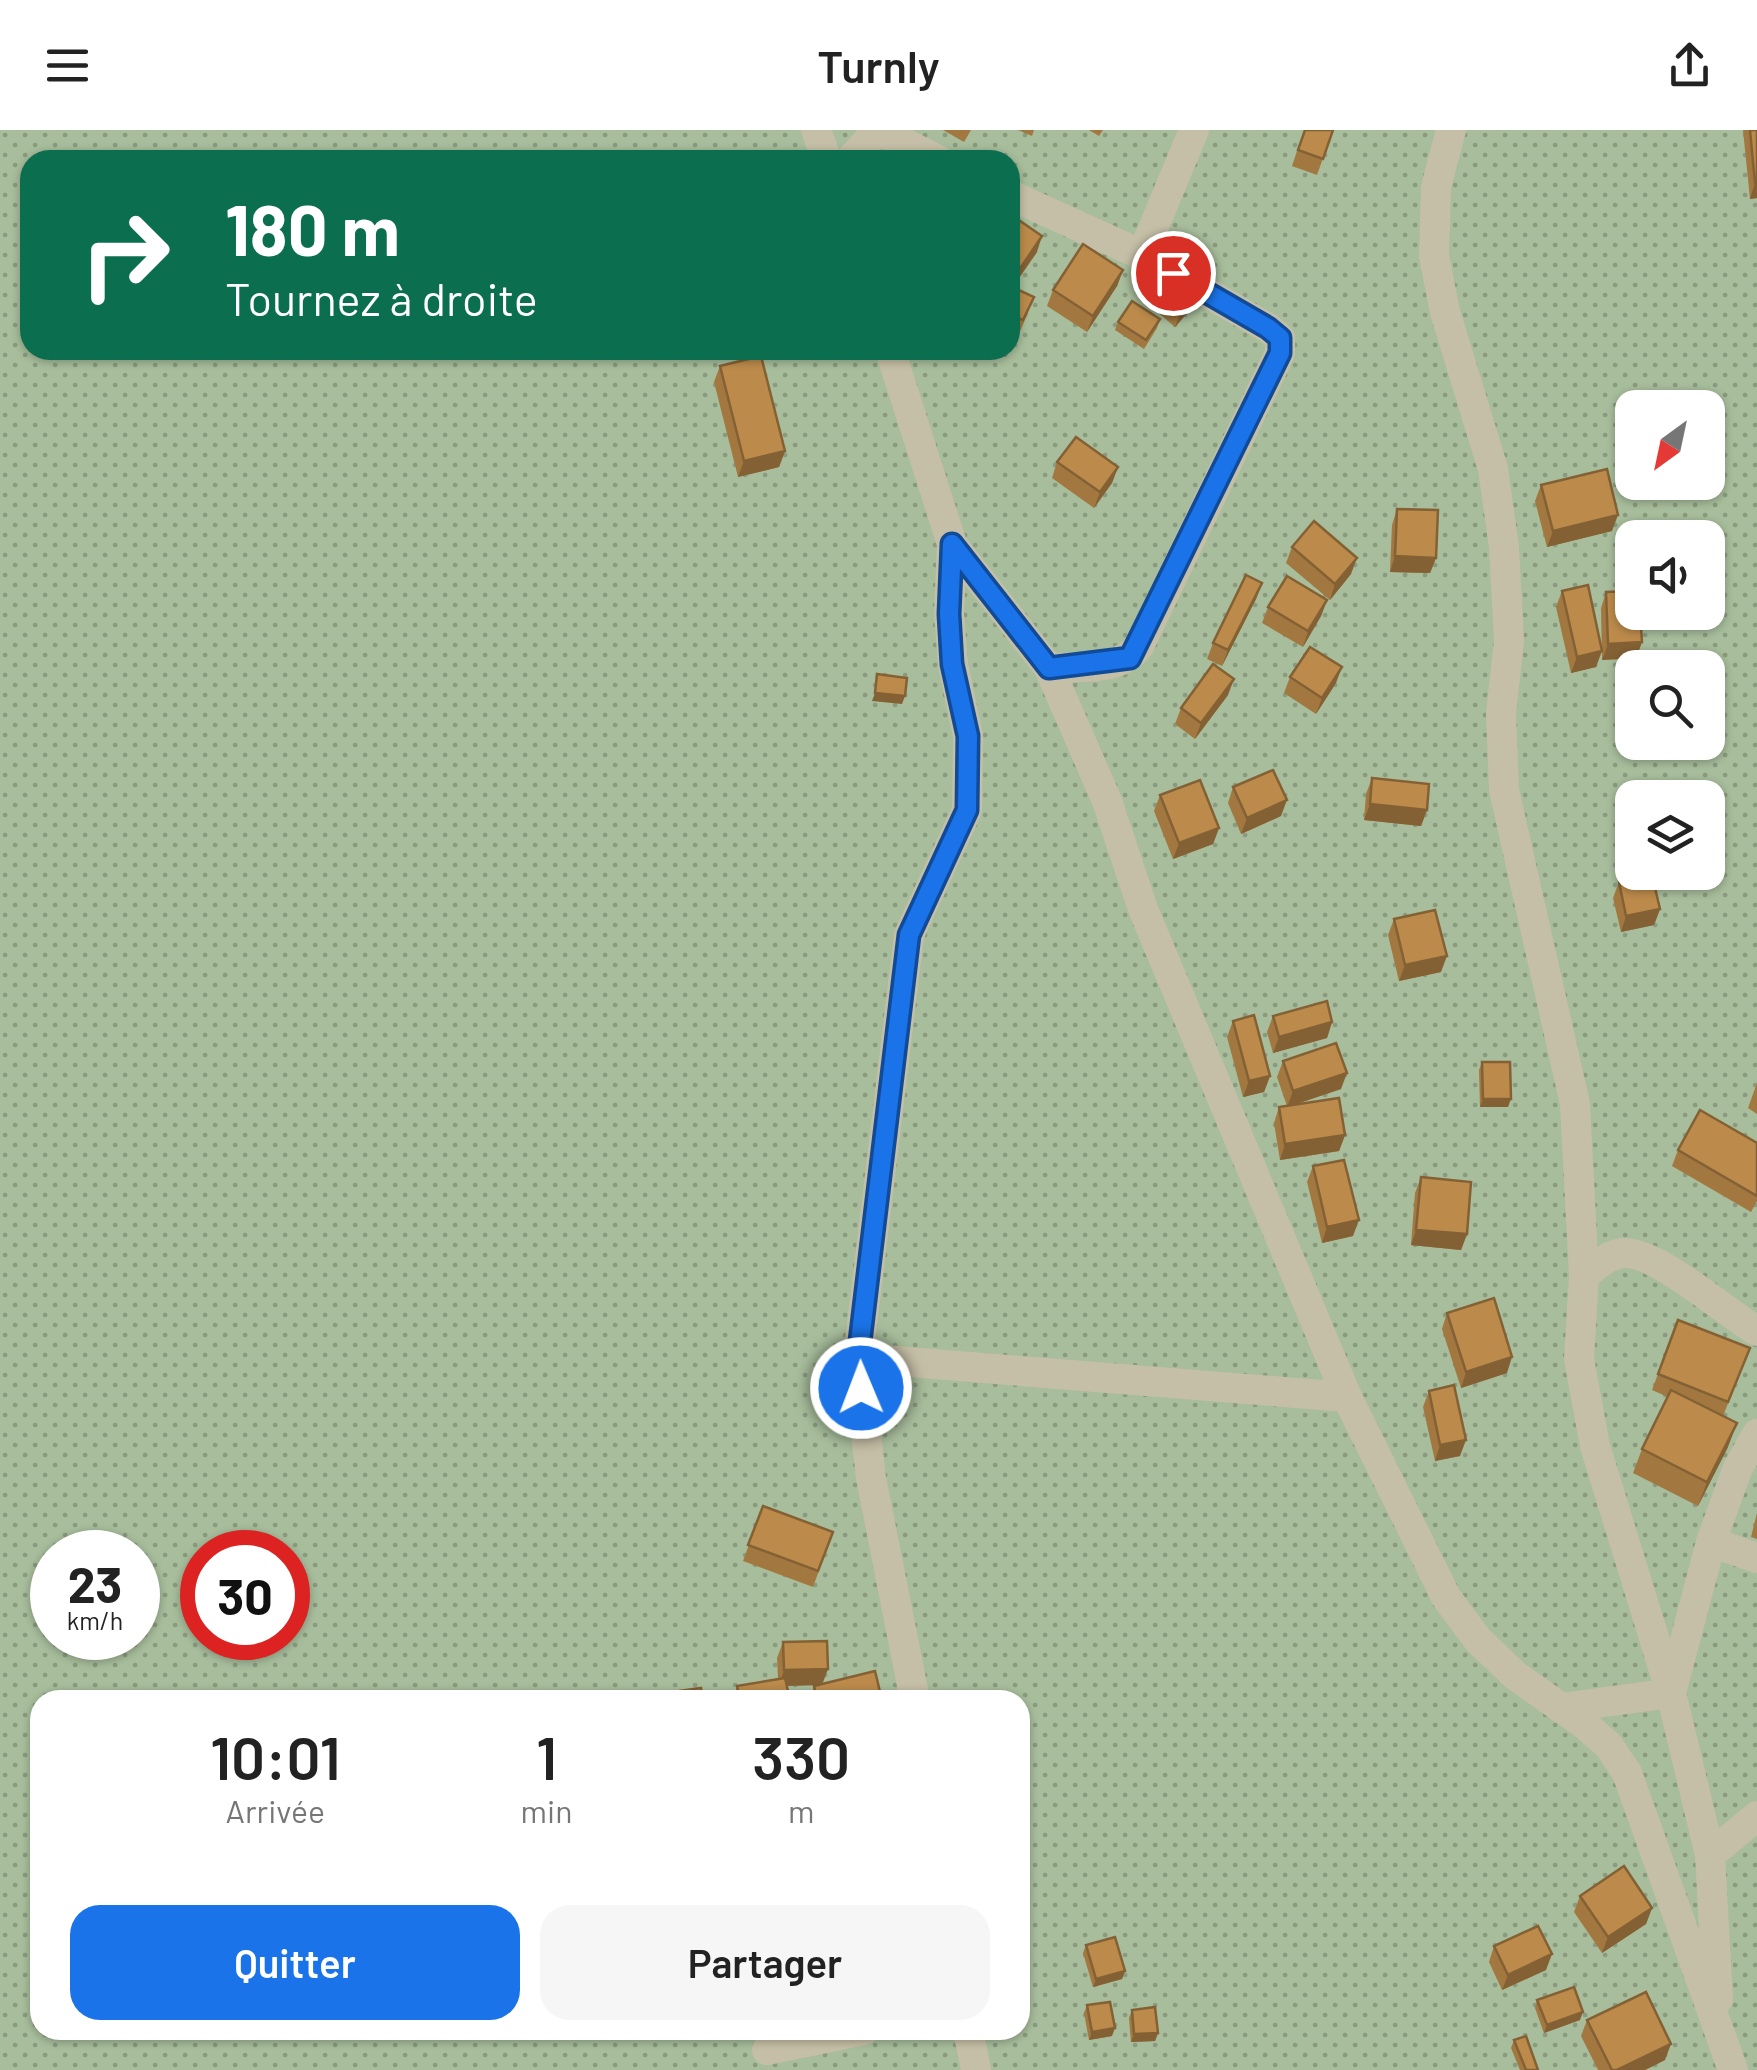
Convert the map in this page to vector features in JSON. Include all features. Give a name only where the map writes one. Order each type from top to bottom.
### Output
[{"type":"street","points":[[859,150],[878,130],[918,150]]},
{"type":"street","points":[[1142,255],[1194,130]]},
{"type":"street","points":[[1450,130],[1436,187],[1434,256],[1445,312],[1472,389],[1493,469],[1509,641],[1501,713],[1504,790],[1575,1104],[1584,1276],[1579,1359],[1596,1446],[1672,1693],[1710,1855],[1719,2022]]},
{"type":"street","points":[[1020,200],[1142,255],[1280,338],[1280,353],[1139,646],[1130,658],[1116,664],[1049,668]]},
{"type":"street","points":[[893,360],[952,544],[952,664],[968,736],[967,810],[909,935],[858,1358],[871,1478],[913,1690]]},
{"type":"street","points":[[952,544],[1049,668],[1107,801],[1143,908],[1348,1397],[1446,1597],[1503,1664],[1609,1746],[1627,1773],[1733,2070]]},
{"type":"street","points":[[1584,1276],[1606,1258],[1628,1252],[1655,1264],[1757,1331]]},
{"type":"street","points":[[858,1358],[1348,1397]]},
{"type":"street","points":[[1672,1693],[1711,1542],[1737,1470],[1757,1434]]},
{"type":"street","points":[[1711,1542],[1757,1558]]},
{"type":"street","points":[[1561,1708],[1672,1693]]},
{"type":"street","points":[[1710,1855],[1757,1816]]},
{"type":"street","points":[[767,2050],[816,2040]]},
{"type":"street","points":[[970,2040],[976,2070]]},
{"type":"green space","points":[[0,130],[1757,130],[1757,2070],[0,2070]]},
{"type":"building","points":[[1305,130],[1333,130],[1323,159],[1298,150]]},
{"type":"building","points":[[1750,130],[1757,130],[1757,183],[1755,183]]},
{"type":"building","points":[[1020,221],[1042,236],[1020,269]]},
{"type":"building","points":[[1083,244],[1123,270],[1093,316],[1053,290]]},
{"type":"building","points":[[1168,258],[1201,288],[1181,311],[1147,282]]},
{"type":"building","points":[[1020,291],[1034,297],[1023,320],[1020,319]]},
{"type":"building","points":[[1132,301],[1160,319],[1146,340],[1118,322]]},
{"type":"building","points":[[762,360],[785,451],[744,461],[720,366]]},
{"type":"building","points":[[1076,437],[1118,467],[1100,492],[1057,462]]},
{"type":"building","points":[[1607,469],[1618,515],[1553,531],[1541,485]]},
{"type":"building","points":[[1397,509],[1438,510],[1436,558],[1395,556]]},
{"type":"building","points":[[1314,521],[1357,558],[1335,584],[1292,547]]},
{"type":"building","points":[[1246,575],[1262,583],[1228,650],[1213,643]]},
{"type":"building","points":[[1287,576],[1327,600],[1308,631],[1268,607]]},
{"type":"building","points":[[1588,585],[1602,651],[1577,657],[1562,591]]},
{"type":"building","points":[[1606,592],[1615,592],[1615,630],[1641,630],[1642,642],[1608,644]]},
{"type":"building","points":[[1310,647],[1342,667],[1322,698],[1290,677]]},
{"type":"building","points":[[1213,664],[1234,679],[1201,723],[1181,708]]},
{"type":"building","points":[[877,674],[907,678],[905,696],[875,693]]},
{"type":"building","points":[[1273,770],[1287,800],[1247,818],[1233,787]]},
{"type":"building","points":[[1372,778],[1429,784],[1427,810],[1370,804]]},
{"type":"building","points":[[1200,780],[1219,828],[1179,843],[1160,795]]},
{"type":"building","points":[[1621,890],[1656,890],[1660,909],[1626,916]]},
{"type":"building","points":[[1435,910],[1447,956],[1405,965],[1394,919]]},
{"type":"building","points":[[1327,1001],[1332,1022],[1279,1037],[1273,1016]]},
{"type":"building","points":[[1254,1015],[1270,1076],[1249,1081],[1233,1021]]},
{"type":"building","points":[[1336,1043],[1347,1073],[1293,1091],[1283,1061]]},
{"type":"building","points":[[1482,1062],[1510,1062],[1511,1099],[1483,1099]]},
{"type":"building","points":[[1339,1098],[1345,1135],[1285,1144],[1279,1107]]},
{"type":"building","points":[[1700,1110],[1757,1143],[1757,1196],[1678,1150]]},
{"type":"building","points":[[1344,1160],[1359,1220],[1327,1227],[1313,1166]]},
{"type":"building","points":[[1421,1177],[1471,1182],[1467,1234],[1416,1230]]},
{"type":"building","points":[[1494,1298],[1512,1357],[1466,1372],[1447,1313]]},
{"type":"building","points":[[1678,1320],[1750,1348],[1728,1402],[1658,1374]]},
{"type":"building","points":[[1454,1385],[1466,1440],[1440,1445],[1429,1391]]},
{"type":"building","points":[[1671,1390],[1737,1423],[1707,1482],[1642,1449]]},
{"type":"building","points":[[763,1506],[833,1532],[818,1571],[748,1545]]},
{"type":"building","points":[[827,1641],[828,1669],[784,1670],[783,1642]]},
{"type":"building","points":[[875,1671],[880,1690],[815,1690],[814,1686]]},
{"type":"building","points":[[785,1678],[788,1690],[738,1690],[737,1686]]},
{"type":"building","points":[[1624,1866],[1652,1908],[1608,1937],[1580,1896]]},
{"type":"building","points":[[1538,1926],[1552,1954],[1508,1975],[1494,1946]]},
{"type":"building","points":[[1115,1937],[1125,1971],[1096,1979],[1086,1945]]},
{"type":"building","points":[[1574,1987],[1583,2012],[1547,2025],[1537,2000]]},
{"type":"building","points":[[1646,1992],[1671,2044],[1612,2070],[1587,2020]]},
{"type":"building","points":[[1110,2002],[1115,2028],[1092,2032],[1087,2005]]},
{"type":"building","points":[[1155,2007],[1158,2033],[1134,2034],[1132,2010]]},
{"type":"building","points":[[1526,2036],[1538,2070],[1526,2070],[1514,2040]]},
{"type":"route","points":[[861,1388],[858,1358],[909,935],[967,810],[968,736],[952,664],[949,614],[952,544],[1049,668],[1116,664],[1130,658],[1280,353],[1280,338],[1268,328],[1173,273]]}]
